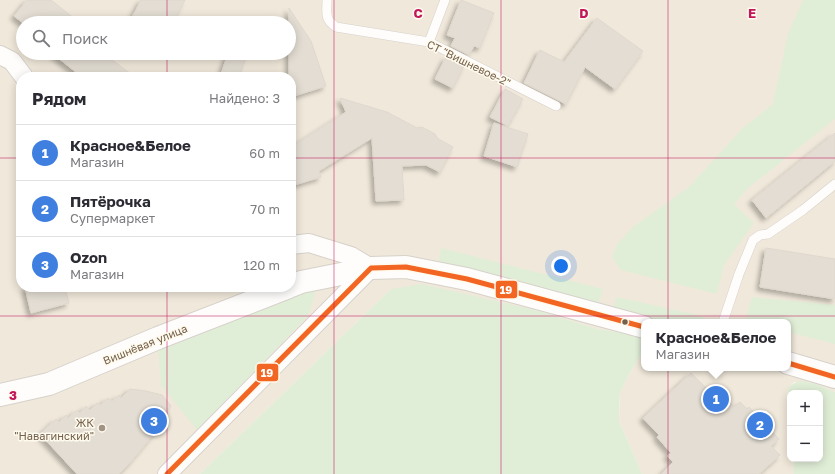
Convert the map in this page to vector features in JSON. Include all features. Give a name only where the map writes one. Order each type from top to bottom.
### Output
[{"type":"street","points":[[0,55],[12,61],[20,72]]},
{"type":"street","points":[[166,474],[371,268],[351,256],[309,243],[296,244]]},
{"type":"street","name":"Вишнёвая улица","points":[[296,284],[371,268],[406,268],[467,279],[641,326]]},
{"type":"street","name":"Вишнёвая улица","points":[[0,395],[49,384],[158,338],[277,292]]},
{"type":"street","points":[[791,364],[835,377]]},
{"type":"lane","name":"СТ \"Вишневое-2\"","points":[[327,0],[327,17],[330,23],[336,26],[429,42],[556,106]]},
{"type":"lane","points":[[429,42],[445,0]]},
{"type":"lane","points":[[725,319],[739,274],[753,240],[760,235],[768,234],[803,210],[835,184]]},
{"type":"shaded area","points":[[0,0],[835,0],[835,392],[814,383],[794,382],[787,390],[787,462],[793,462],[794,474],[642,474],[619,421],[620,393],[629,374],[641,355],[641,371],[791,371],[791,319],[641,319],[641,336],[597,329],[543,312],[391,289],[200,474],[0,474]]},
{"type":"green space","points":[[803,0],[835,0],[835,119],[748,188],[734,204],[754,223],[724,265],[717,294],[621,270],[612,257],[617,244],[633,227],[689,187],[742,129],[773,104],[788,34]]},
{"type":"green space","points":[[441,248],[603,289],[597,307],[438,265]]},
{"type":"green space","points":[[422,284],[543,312],[597,329],[641,336],[641,355],[629,374],[620,393],[619,421],[642,474],[200,474],[391,289]]},
{"type":"green space","points":[[317,287],[308,316],[197,430],[161,385],[158,348]]},
{"type":"green space","points":[[617,297],[702,316],[704,319],[641,320],[612,312]]},
{"type":"green space","points":[[752,297],[835,305],[835,344],[791,333],[791,319],[746,319]]},
{"type":"green space","points":[[801,381],[814,383],[835,392],[835,474],[794,474],[793,462],[823,462],[823,390],[788,390],[792,384]]},
{"type":"building","points":[[27,0],[51,0],[71,16],[16,16],[16,18],[14,16]]},
{"type":"building","points":[[141,0],[185,0],[177,16],[133,16]]},
{"type":"building","points":[[461,0],[494,13],[480,48],[474,46],[469,55],[451,46],[455,38],[447,35]]},
{"type":"building","points":[[289,8],[294,16],[289,16]]},
{"type":"building","points":[[296,18],[311,41],[326,86],[296,95],[296,72],[289,72],[289,60],[296,60]]},
{"type":"building","points":[[597,18],[643,51],[615,89],[585,67],[566,104],[524,83],[540,50],[564,62]]},
{"type":"building","points":[[446,57],[464,66],[453,88],[435,79]]},
{"type":"building","points":[[61,60],[112,60],[128,72],[76,72]]},
{"type":"building","points":[[226,60],[245,60],[241,72],[222,72]]},
{"type":"building","points":[[505,89],[523,99],[508,126],[490,117]]},
{"type":"building","points":[[340,98],[387,112],[417,128],[422,127],[453,147],[440,172],[426,165],[402,166],[404,200],[376,201],[372,138],[319,171],[321,177],[296,184],[296,144],[346,112]]},
{"type":"building","points":[[494,123],[528,134],[517,167],[484,156]]},
{"type":"building","points":[[835,133],[835,161],[766,218],[752,200]]},
{"type":"building","points":[[766,248],[835,259],[835,299],[760,287]]},
{"type":"building","points":[[26,292],[66,292],[69,303],[31,313]]},
{"type":"building","points":[[691,373],[707,389],[709,387],[724,402],[727,399],[734,407],[740,402],[747,409],[749,407],[779,439],[771,446],[780,455],[759,474],[661,474],[673,462],[667,456],[671,453],[657,437],[659,435],[643,418]]},
{"type":"building","name":"ЖК \"Навагинский\"","points":[[130,389],[162,395],[171,406],[154,434],[119,474],[77,474],[40,434],[56,419],[59,422],[66,415],[68,418],[77,410],[80,413],[86,406],[90,410],[97,403],[100,405],[108,398],[112,401],[119,395],[121,398]]},
{"type":"transit line","name":"19","points":[[167,474],[371,268],[406,267],[467,279],[641,326]]},
{"type":"transit line","name":"19","points":[[791,364],[835,377]]},
{"type":"place","name":"Красное&Белое","points":[[716,399]]},
{"type":"place","name":"Ozon","points":[[154,421]]},
{"type":"place","name":"Пятёрочка","points":[[760,425]]},
{"type":"place","name":"ЖК \"Навагинский\"","points":[[102,428]]}]
